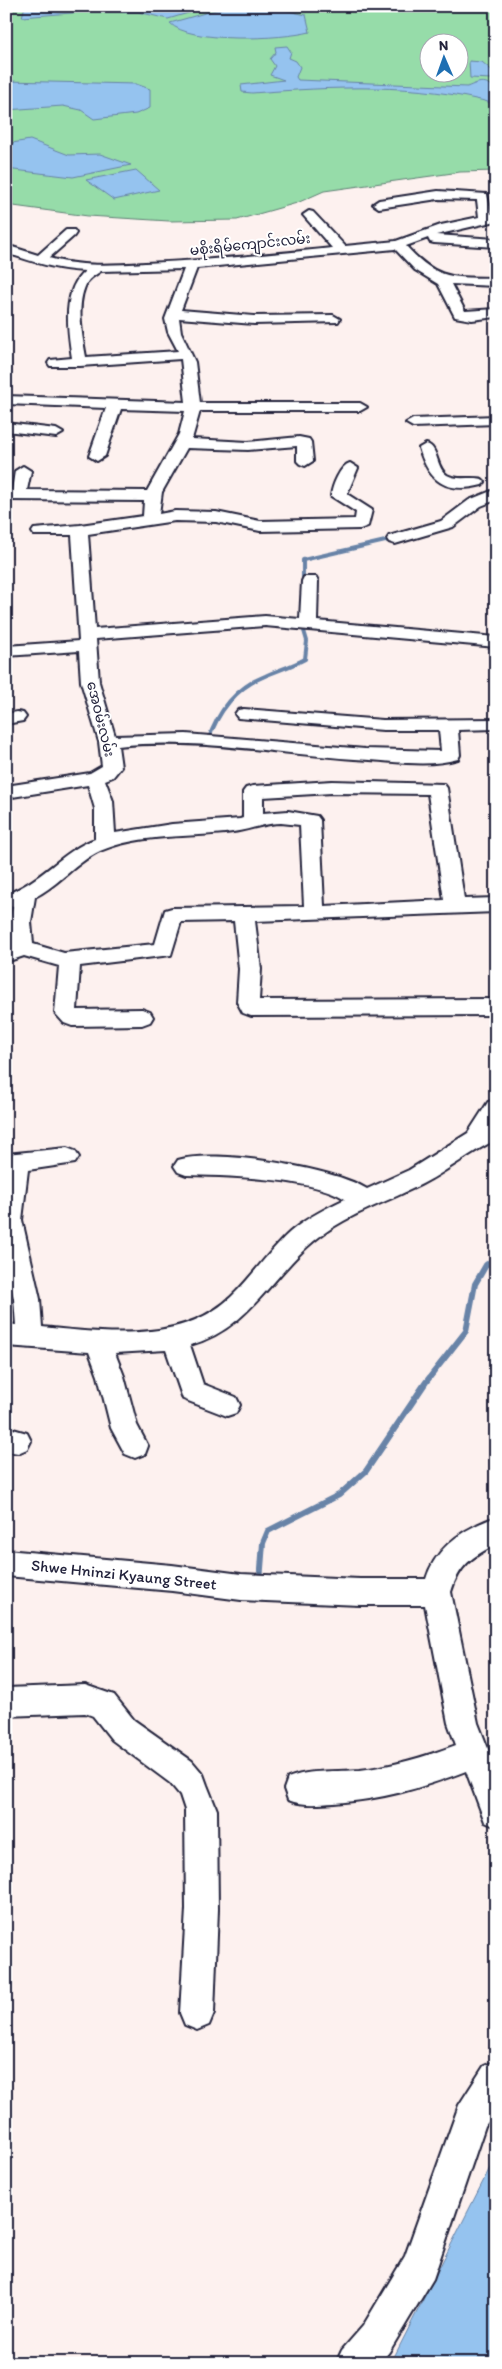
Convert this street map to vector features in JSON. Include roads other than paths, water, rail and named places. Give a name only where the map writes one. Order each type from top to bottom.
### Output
[{"type":"street","points":[[379,204],[438,196],[483,196],[491,218]]},
{"type":"street","points":[[309,215],[341,250]]},
{"type":"street","name":"မစိုးရိမ်ကျောင်းလမ်း","points":[[6,249],[61,266],[98,268],[192,265],[398,245],[445,228],[491,218]]},
{"type":"street","points":[[40,260],[70,233]]},
{"type":"street","points":[[414,240],[496,243]]},
{"type":"street","points":[[398,245],[423,271],[434,276],[447,280],[496,282]]},
{"type":"street","points":[[151,518],[154,496],[160,478],[183,443],[191,422],[191,376],[186,355],[173,330],[172,318],[192,265]]},
{"type":"street","points":[[80,362],[75,328],[75,302],[80,285],[98,268]]},
{"type":"street","points":[[434,276],[443,282],[460,314],[472,316],[496,314]]},
{"type":"street","points":[[175,313],[265,321],[333,319]]},
{"type":"street","points":[[55,363],[186,355]]},
{"type":"street","points":[[8,402],[192,407],[360,407]]},
{"type":"street","points":[[96,456],[115,404]]},
{"type":"street","points":[[413,423],[496,420]]},
{"type":"street","points":[[7,428],[56,433]]},
{"type":"street","points":[[183,443],[248,446],[299,441],[304,442],[305,461]]},
{"type":"street","points":[[426,448],[432,469],[440,478],[457,482],[477,482]]},
{"type":"street","points":[[40,532],[80,530],[151,518],[198,516],[260,526],[360,524],[362,523],[364,510],[339,496],[339,488],[348,476],[350,468]]},
{"type":"street","points":[[467,469],[471,477],[477,482],[496,493]]},
{"type":"street","points":[[22,471],[13,495],[154,496]]},
{"type":"street","points":[[395,539],[447,524],[474,503],[496,493]]},
{"type":"street","name":"အေဝမ်းလမ်း","points":[[6,792],[94,778],[106,774],[112,767],[108,742],[90,682],[88,640],[82,588],[80,530]]},
{"type":"street","points":[[302,623],[310,582]]},
{"type":"street","points":[[6,651],[234,622],[302,623],[496,642]]},
{"type":"street","points":[[244,714],[382,725],[496,724]]},
{"type":"street","points":[[108,742],[175,738],[365,754],[444,757],[451,755],[448,724]]},
{"type":"street","points":[[94,778],[102,796],[106,827],[105,842]]},
{"type":"street","points":[[253,821],[253,792],[332,788],[438,788],[455,906]]},
{"type":"street","points":[[314,913],[310,820],[266,817],[244,825],[193,828],[105,842],[83,852],[16,899],[19,933],[12,950],[64,960],[164,950],[172,915],[314,913],[455,906],[496,906]]},
{"type":"street","points":[[244,914],[250,970],[248,1002],[250,1008],[496,1007]]},
{"type":"street","points":[[70,959],[66,1013],[72,1018],[142,1017]]},
{"type":"street","points":[[68,1157],[11,1162],[16,1185],[10,1220],[27,1299],[18,1336],[97,1341],[175,1338],[214,1324],[244,1301],[301,1237],[364,1199],[416,1176],[487,1134],[496,1108]]},
{"type":"street","points":[[186,1166],[255,1169],[293,1174],[341,1186],[357,1192],[364,1199]]},
{"type":"street","points":[[175,1338],[192,1391],[227,1405]]},
{"type":"street","points":[[97,1341],[111,1376],[124,1428],[135,1446]]},
{"type":"street","points":[[496,1529],[466,1546],[444,1568],[437,1592],[463,1723],[496,1811]]},
{"type":"street","name":"Shwe Hninzi Kyaung Street","points":[[6,1563],[172,1578],[241,1587],[360,1592],[437,1592]]},
{"type":"street","points":[[6,1702],[85,1699],[103,1705],[123,1730],[181,1772],[192,1785],[201,1810],[202,1910],[197,2013]]},
{"type":"street","points":[[300,1789],[333,1788],[418,1774],[474,1753]]},
{"type":"street","points":[[355,2363],[376,2340],[420,2266],[471,2117],[496,2078]]},
{"type":"water","points":[[25,6],[212,6],[168,19],[138,12],[83,12],[22,17]]},
{"type":"water","points":[[267,6],[306,15],[310,32],[259,38],[216,37],[180,30],[170,23],[226,7]]},
{"type":"water","points":[[287,46],[291,52],[289,58],[296,61],[300,67],[296,77],[298,80],[467,87],[485,83],[496,89],[496,104],[436,92],[405,89],[344,88],[242,92],[241,85],[284,80],[270,75],[275,66],[270,59],[276,52],[275,47]]},
{"type":"water","points":[[470,61],[482,62],[495,73],[492,79],[470,78]]},
{"type":"water","points":[[6,81],[136,84],[150,89],[150,108],[136,114],[94,119],[81,110],[63,106],[6,110]]},
{"type":"water","points":[[30,140],[69,155],[100,154],[131,165],[73,177],[6,169],[6,144]]},
{"type":"water","points":[[136,170],[159,190],[114,200],[86,180]]},
{"type":"water","points":[[496,2156],[496,2363],[391,2363]]},
{"type":"waterway","points":[[303,585],[303,560],[394,539]]},
{"type":"waterway","points":[[208,741],[217,720],[236,694],[254,681],[305,659],[307,641],[302,624]]},
{"type":"waterway","points":[[260,1581],[263,1543],[268,1531],[339,1495],[366,1471],[426,1382],[466,1331],[475,1284],[486,1265],[496,1258]]}]
